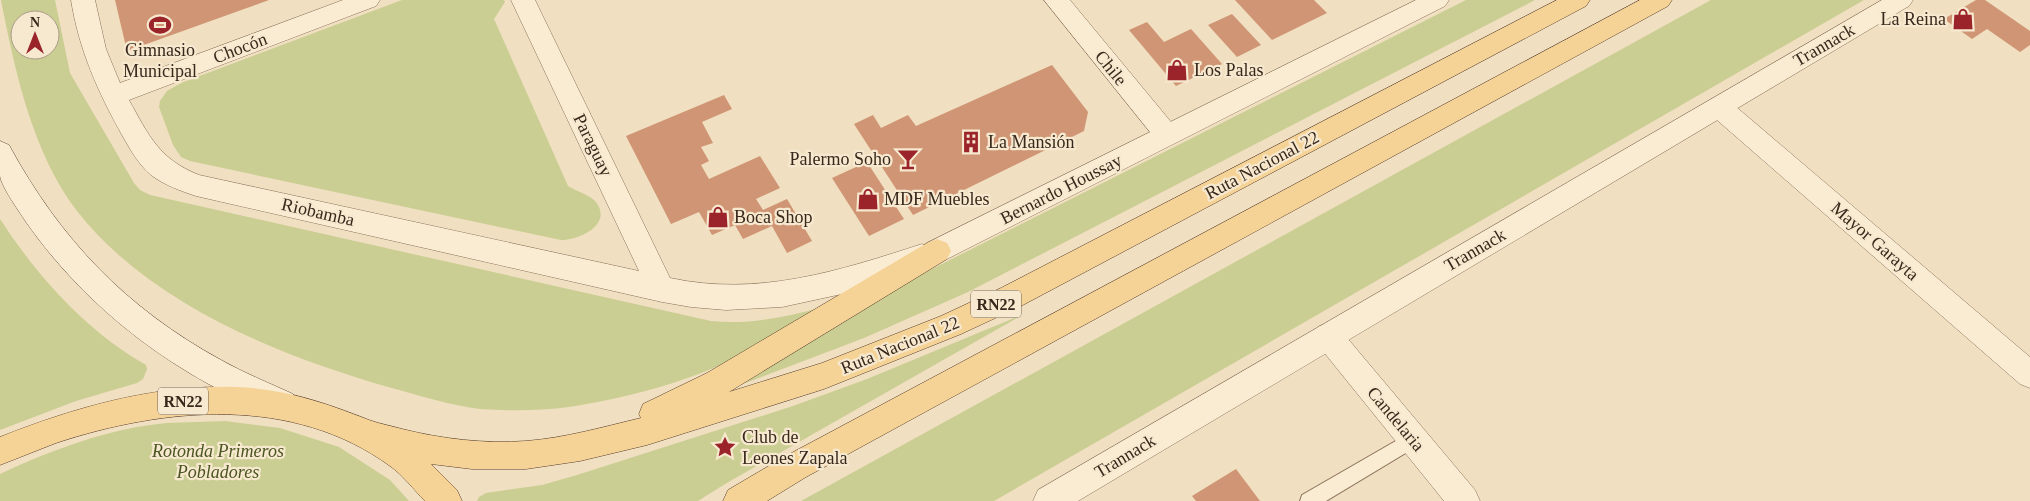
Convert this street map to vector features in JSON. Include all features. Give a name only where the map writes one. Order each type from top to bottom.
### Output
[{"type":"main road","name":"Ruta Nacional 22","points":[[368,434],[426,448],[472,455],[526,455],[580,447],[647,431],[824,376],[951,325],[1011,296],[1578,0]]},
{"type":"main road","name":"RN22","points":[[739,501],[795,467],[1660,0]]},
{"type":"main road","points":[[580,447],[681,402],[717,383],[937,251]]},
{"type":"main road","name":"RN22","points":[[0,451],[84,419],[136,407],[198,400],[237,400],[284,405],[327,416],[368,434],[404,457],[436,487],[446,501]]},
{"type":"street","name":"Riobamba","points":[[83,0],[89,39],[113,96],[150,157],[161,168],[176,177],[196,185],[662,290]]},
{"type":"street","name":"Chocón","points":[[113,96],[368,0]]},
{"type":"street","name":"Paraguay","points":[[523,0],[662,290]]},
{"type":"street","name":"Chile","points":[[1056,0],[1167,135]]},
{"type":"street","name":"Bernardo Houssay","points":[[662,290],[691,296],[726,298],[780,295],[833,284],[937,251],[1437,0]]},
{"type":"street","name":"Trannack","points":[[1049,501],[1901,0]]},
{"type":"street","name":"Mayor Garayta","points":[[1719,107],[2030,375]]},
{"type":"street","points":[[0,152],[32,209],[64,250],[104,292],[153,333],[210,369],[284,405]]},
{"type":"street","name":"Candelaria","points":[[1328,336],[1464,501]]},
{"type":"lane","points":[[1309,501],[1413,439]]},
{"type":"green space","points":[[1,0],[55,0],[57,10],[10,10],[10,45]]},
{"type":"green space","points":[[402,0],[504,0],[505,2],[494,19],[568,186],[587,195],[596,202],[600,210],[600,218],[592,230],[576,237],[561,240],[190,161],[181,157],[173,145],[159,107],[160,101],[167,91],[181,83]]},
{"type":"green space","points":[[1466,0],[1535,0],[968,292],[864,338],[719,393],[778,362],[922,274]]},
{"type":"green space","points":[[1711,0],[1864,0],[994,501],[801,501]]},
{"type":"green space","points":[[60,24],[70,73],[134,183],[140,190],[150,195],[711,321],[753,321],[821,308],[750,351],[699,374],[634,394],[569,407],[524,410],[480,409],[388,387],[303,359],[261,342],[219,322],[178,299],[141,273],[107,244],[77,211],[61,188],[37,137],[13,60],[60,60]]},
{"type":"green space","points":[[0,219],[30,261],[64,301],[103,336],[146,365],[147,369],[143,379],[137,383],[76,401],[0,430]]},
{"type":"green space","points":[[1024,314],[698,501],[477,501],[479,497],[486,493],[542,485],[793,406],[867,379]]},
{"type":"green space","name":"Rotonda Primeros Pobladores","points":[[225,421],[280,428],[339,447],[390,480],[409,501],[0,501],[0,474],[81,441],[145,426],[167,423]]},
{"type":"building","name":"Gimnasio Municipal","points":[[115,0],[269,0],[127,51]]},
{"type":"building","points":[[1235,0],[1314,0],[1327,13],[1272,40]]},
{"type":"building","points":[[1976,0],[1985,0],[2030,31],[2030,45],[2020,52],[1987,29],[1972,39],[1944,19]]},
{"type":"building","points":[[1232,14],[1261,45],[1237,57],[1208,25]]},
{"type":"building","points":[[1147,22],[1164,42],[1191,29],[1222,64],[1176,86],[1129,30]]},
{"type":"building","points":[[1052,65],[1088,112],[1084,131],[913,215],[854,124],[873,115],[881,128],[908,115],[916,126]]},
{"type":"building","points":[[724,95],[732,109],[702,122],[713,143],[701,147],[709,161],[701,165],[709,179],[760,156],[780,188],[756,199],[763,210],[787,199],[812,241],[787,253],[772,226],[743,239],[735,225],[712,235],[699,212],[671,224],[626,136]]},
{"type":"building","name":"MDF Muebles","points":[[867,162],[904,219],[869,236],[832,178]]},
{"type":"building","points":[[1236,469],[1260,501],[1196,501],[1192,496]]},
{"type":"place","name":"La Reina","points":[[1963,19]]},
{"type":"place","name":"Gimnasio Municipal","points":[[160,25]]},
{"type":"place","name":"Los Palas","points":[[1177,70]]},
{"type":"place","name":"La Mansión","points":[[971,142]]},
{"type":"place","name":"Palermo Soho","points":[[908,159]]},
{"type":"place","name":"MDF Muebles","points":[[868,199]]},
{"type":"place","name":"Boca Shop","points":[[718,217]]},
{"type":"place","name":"Club de Leones Zapala","points":[[725,447]]}]
